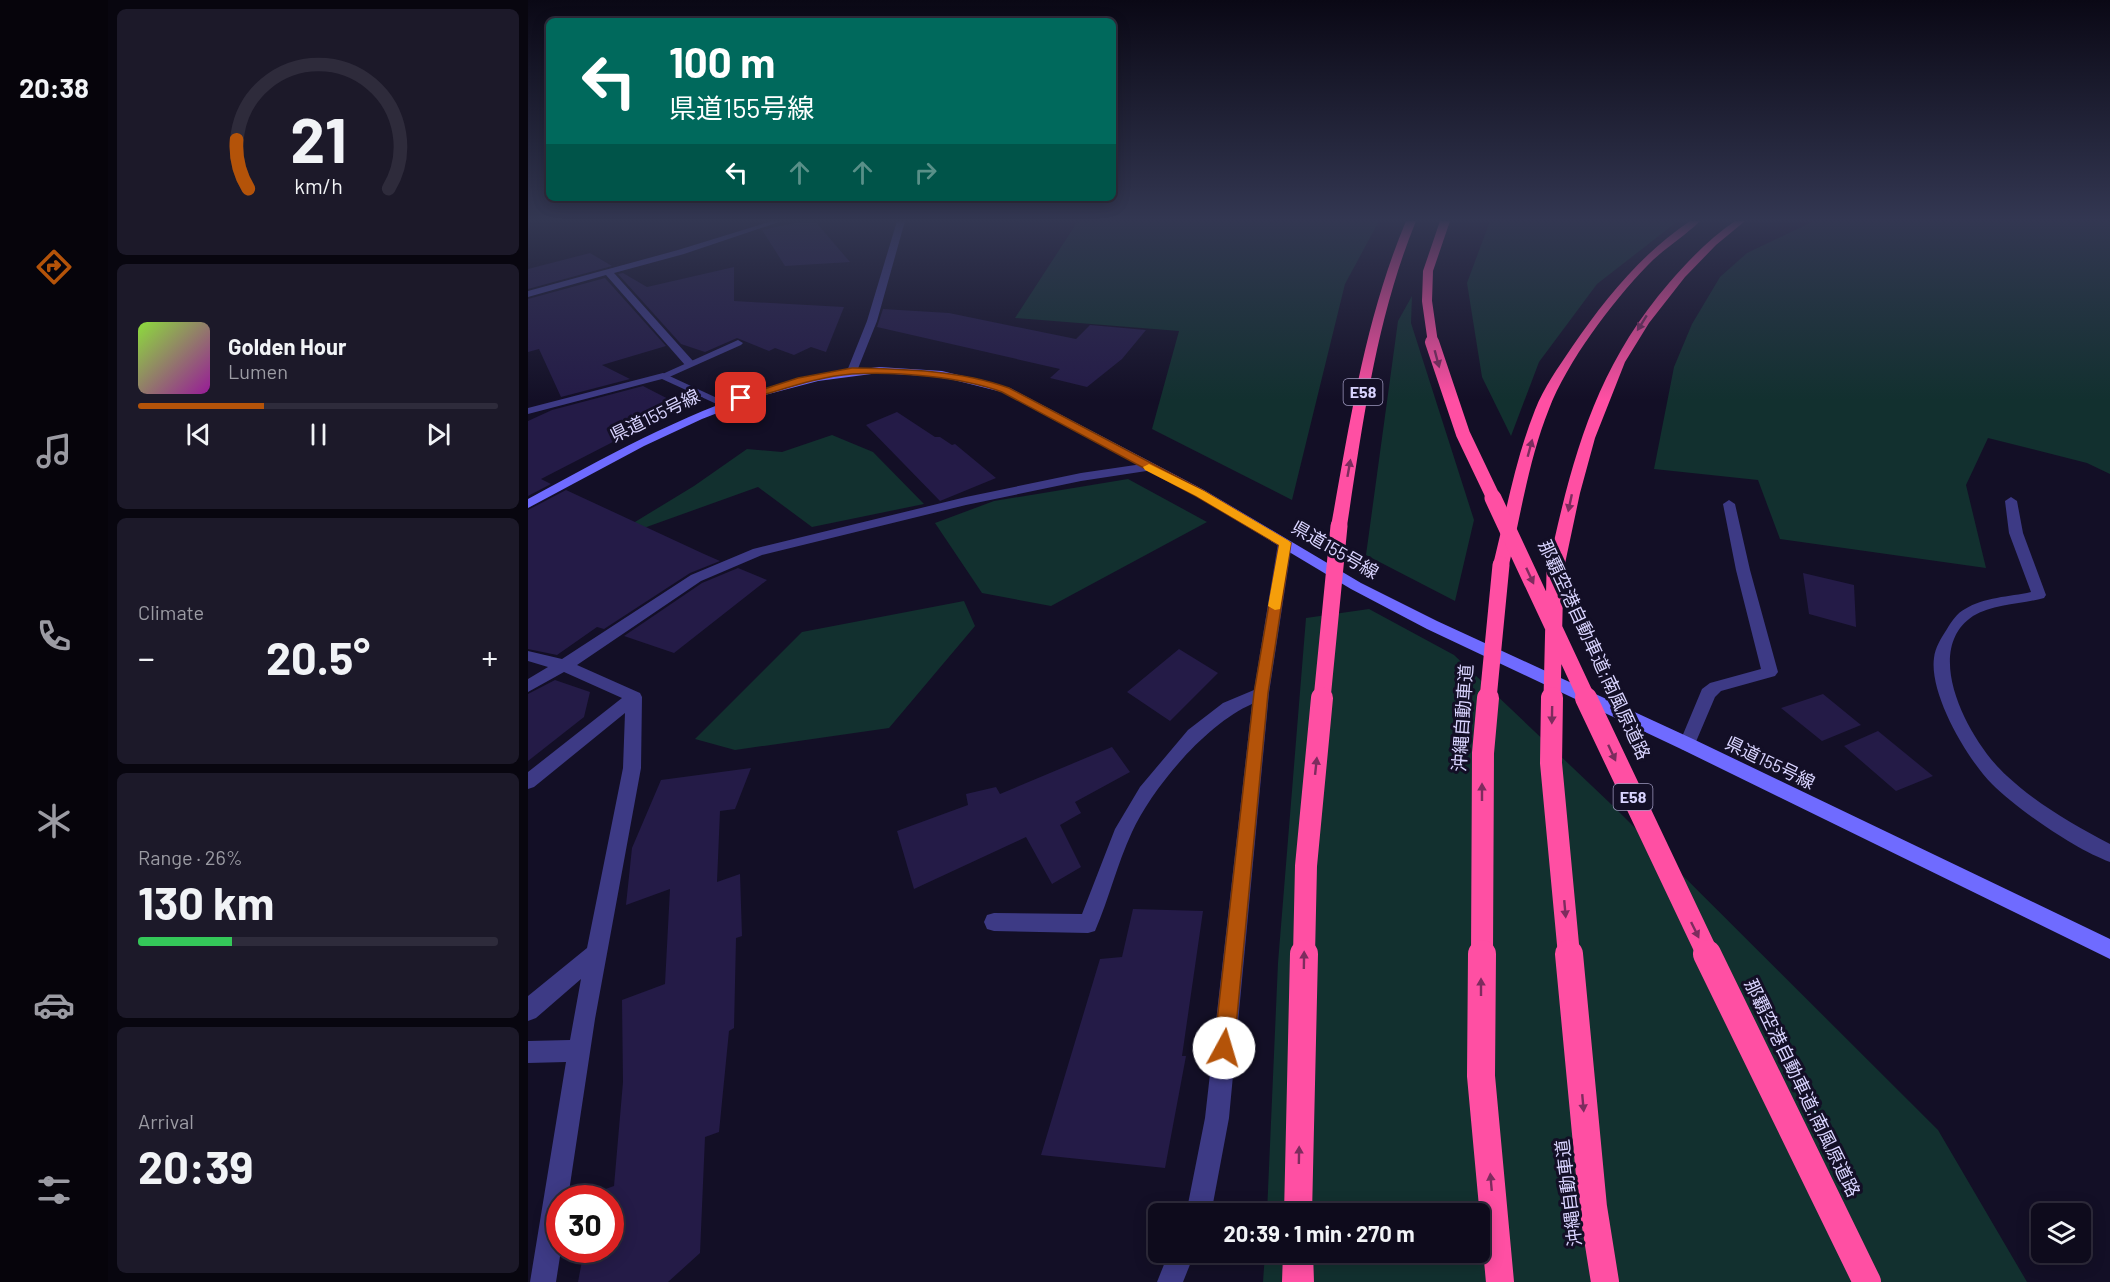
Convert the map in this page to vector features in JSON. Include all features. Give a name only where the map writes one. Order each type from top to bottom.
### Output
[{"type":"highway","name":"E58","points":[[1298,1203],[1306,866],[1339,526],[1370,352],[1388,281]]},
{"type":"highway","name":"那覇空港自動車道;南風原道路","points":[[1428,281],[1428,323],[1441,373],[1463,434],[1685,909],[1867,1282]]},
{"type":"highway","name":"沖縄自動車道","points":[[1500,1282],[1480,1076],[1483,753],[1501,565],[1531,443],[1551,389],[1582,340],[1629,281]]},
{"type":"highway","name":"沖縄自動車道","points":[[1605,1282],[1593,1207],[1551,763],[1555,573],[1573,488],[1618,363],[1647,316],[1676,281]]},
{"type":"highway","points":[[1298,1263],[1298,1282]]},
{"type":"main road","name":"県道155号線","points":[[528,504],[651,438],[725,404],[802,380],[852,371],[911,372],[988,384],[1006,390],[1200,493],[1356,586],[1432,625],[1687,744],[2110,949]]},
{"type":"street","points":[[528,294],[575,281]]},
{"type":"street","points":[[617,281],[689,363]]},
{"type":"street","points":[[852,371],[872,321],[884,281]]},
{"type":"street","points":[[528,411],[663,376],[738,343]]},
{"type":"street","points":[[663,376],[725,404]]},
{"type":"street","points":[[528,686],[696,578],[758,552],[966,501],[1082,477],[1149,467]]},
{"type":"street","points":[[2011,501],[2016,532],[2039,596],[1995,603],[1967,614],[1951,634],[1941,659],[1948,702],[1998,780],[2075,835],[2110,854]]},
{"type":"street","points":[[1687,744],[1708,693],[1716,687],[1770,672],[1743,570],[1729,504]]},
{"type":"street","points":[[1200,1203],[1217,1119],[1261,693],[1285,543]]},
{"type":"street","points":[[528,656],[563,665],[634,697]]},
{"type":"street","points":[[994,922],[1088,924],[1124,829],[1146,792],[1194,735],[1229,707],[1261,693]]},
{"type":"street","points":[[528,782],[634,697]]},
{"type":"street","points":[[543,1282],[579,1051],[632,768],[634,697]]},
{"type":"street","points":[[528,1010],[597,953]]},
{"type":"street","points":[[528,1052],[579,1051]]},
{"type":"street","points":[[1170,1282],[1178,1263]]},
{"type":"green space","points":[[1039,281],[1347,281],[1292,500],[1152,429],[1179,331],[1015,318]]},
{"type":"green space","points":[[1468,281],[1601,281],[1539,362],[1511,436],[1482,377]]},
{"type":"green space","points":[[1718,281],[2110,281],[2110,474],[2087,463],[1988,438],[1966,485],[1986,568],[1780,539],[1758,480],[1654,469],[1674,367],[1692,324]]},
{"type":"green space","points":[[1412,296],[1411,323],[1474,520],[1455,601],[1366,555],[1398,321]]},
{"type":"green space","points":[[832,435],[873,452],[924,504],[812,527],[758,487],[641,529],[630,525],[694,486],[747,449],[782,452]]},
{"type":"green space","points":[[1128,479],[1207,522],[1051,606],[982,593],[935,523],[994,501]]},
{"type":"green space","points":[[964,601],[975,626],[889,728],[735,750],[695,739],[802,632]]},
{"type":"green space","points":[[1369,609],[1454,655],[1612,805],[1938,1130],[2027,1282],[1263,1282],[1264,1263],[1490,1263],[1490,1203],[1267,1203],[1278,963],[1306,618]]},
{"type":"building","points":[[528,281],[558,281],[528,289]]},
{"type":"building","points":[[595,281],[608,281],[666,346],[602,365],[630,379],[561,397],[539,349],[528,352],[528,299]]},
{"type":"building","points":[[624,281],[636,281],[647,287],[674,281],[734,281],[734,301],[844,307],[826,352],[811,347],[794,355],[775,348],[769,351],[737,338],[705,352],[681,344]]},
{"type":"building","points":[[883,309],[949,313],[1076,339],[1090,325],[1146,330],[1122,359],[1087,387],[1050,378],[1060,369],[877,327]]},
{"type":"building","points":[[643,386],[682,406],[541,479],[551,484],[528,496],[528,421],[552,410]]},
{"type":"building","points":[[897,412],[935,437],[940,437],[952,445],[955,444],[996,478],[940,501],[866,425]]},
{"type":"building","points":[[566,490],[720,561],[690,573],[604,629],[597,627],[557,655],[528,649],[528,510]]},
{"type":"building","points":[[738,568],[767,580],[674,653],[624,636],[702,583]]},
{"type":"building","points":[[1803,573],[1854,585],[1856,627],[1809,614]]},
{"type":"building","points":[[1179,649],[1218,673],[1170,721],[1127,692]]},
{"type":"building","points":[[555,680],[590,692],[584,717],[528,761],[528,694]]},
{"type":"building","points":[[1823,694],[1861,725],[1822,741],[1781,708]]},
{"type":"building","points":[[1878,731],[1933,776],[1896,791],[1844,746]]},
{"type":"building","points":[[1112,747],[1130,772],[1075,802],[1081,813],[1060,825],[1081,867],[1052,884],[1026,837],[914,889],[897,831],[968,805],[966,794],[996,787],[1000,794]]},
{"type":"building","points":[[751,768],[735,809],[720,811],[717,882],[740,874],[742,936],[736,938],[734,1028],[729,1031],[719,1132],[705,1137],[700,1253],[668,1282],[578,1282],[582,1263],[624,1263],[624,1185],[614,1185],[623,1082],[622,1000],[665,984],[670,889],[626,905],[632,848],[661,780]]},
{"type":"building","points":[[1133,909],[1203,911],[1182,1056],[1186,1056],[1165,1168],[1041,1155],[1100,959],[1122,957]]},
{"type":"slow traffic","points":[[1149,467],[1200,493],[1285,543],[1275,606]]},
{"type":"route","points":[[741,398],[802,380],[852,371],[911,372],[952,376],[988,384],[1006,390],[1200,493],[1285,543],[1261,693],[1224,1048]]}]
